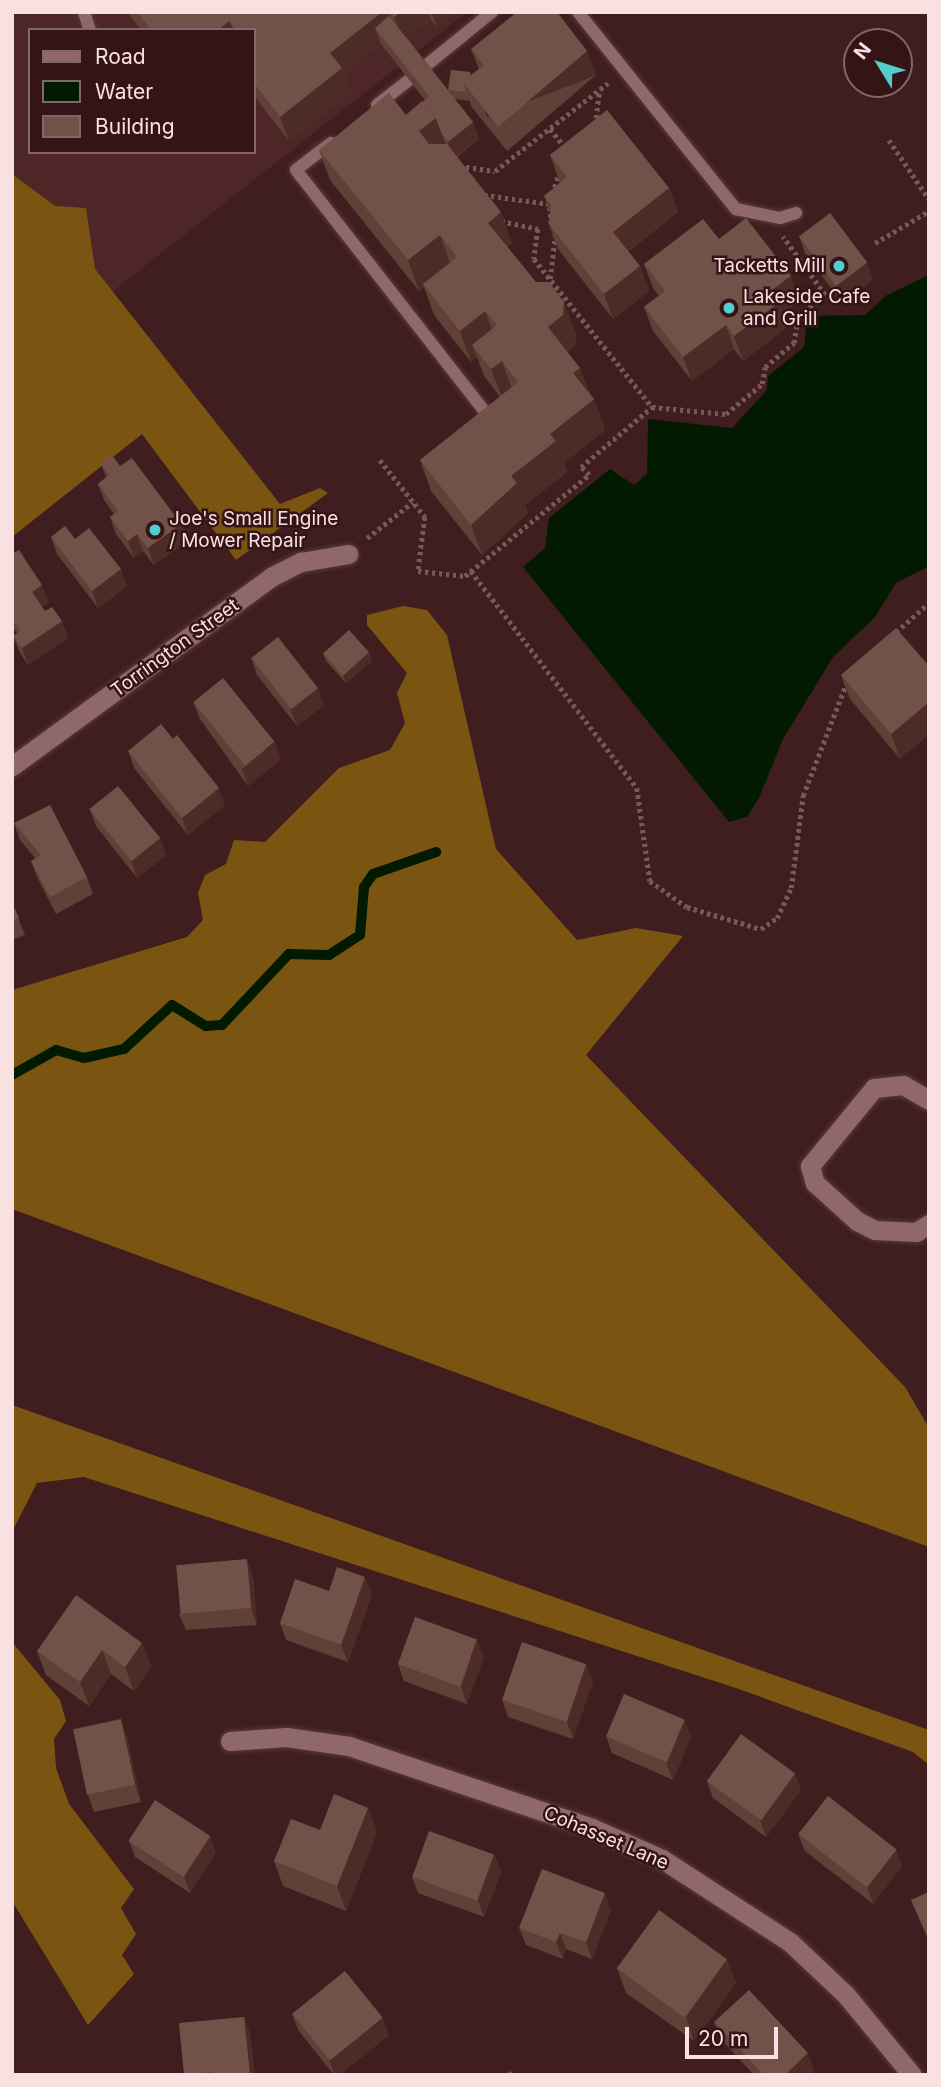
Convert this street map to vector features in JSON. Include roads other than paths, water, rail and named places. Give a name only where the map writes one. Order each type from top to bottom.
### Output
[{"type":"street","name":"Torrington Street","points":[[12,766],[271,577],[301,562],[348,554]]},
{"type":"street","points":[[929,1100],[903,1085],[874,1088],[810,1166],[815,1183],[857,1221],[874,1230],[916,1232],[929,1224]]},
{"type":"street","name":"Cohasset Lane","points":[[230,1741],[286,1737],[349,1746],[568,1819],[662,1859],[790,1942],[854,2004],[912,2075]]},
{"type":"lane","points":[[423,68],[492,12]]},
{"type":"lane","points":[[578,12],[728,202],[744,214],[769,217],[796,213]]},
{"type":"lane","points":[[368,113],[408,80]]},
{"type":"lane","points":[[347,129],[296,170],[496,425]]},
{"type":"water","points":[[929,275],[929,566],[896,583],[875,617],[833,657],[783,739],[759,798],[747,817],[729,822],[523,567],[545,548],[549,518],[610,469],[634,485],[647,474],[648,419],[732,428],[767,390],[768,376],[804,347],[807,316],[865,315],[887,295]]},
{"type":"waterway","points":[[12,1075],[56,1050],[84,1058],[124,1049],[172,1005],[206,1026],[222,1025],[289,954],[329,955],[360,935],[364,887],[373,874],[436,852]]},
{"type":"place","name":"Tacketts Mill","points":[[839,266]]},
{"type":"place","name":"Lakeside Cafe and Grill","points":[[729,308]]},
{"type":"place","name":"Joe's Small Engine / Mower Repair","points":[[155,530]]}]
